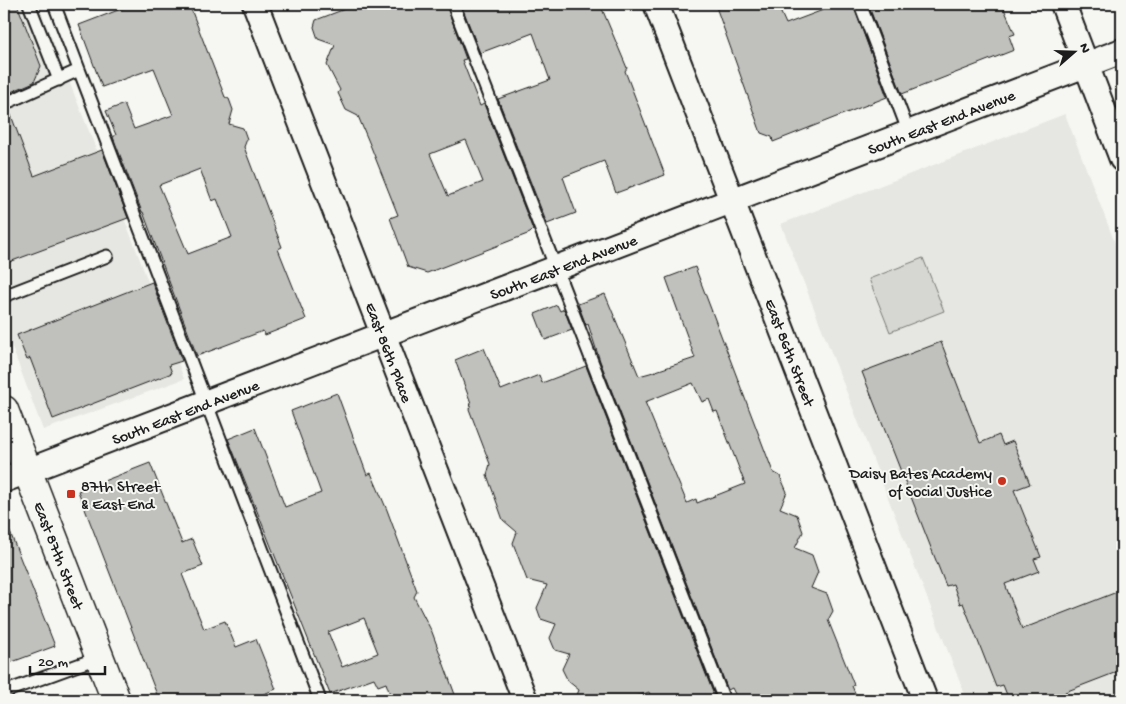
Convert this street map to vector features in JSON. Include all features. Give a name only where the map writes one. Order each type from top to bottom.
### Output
[{"type":"main road","name":"East 87th Street","points":[[4,410],[16,476],[100,657],[116,700]]},
{"type":"street","name":"East 86th Place","points":[[255,4],[525,700]]},
{"type":"street","name":"East 86th Street","points":[[656,4],[925,700]]},
{"type":"street","points":[[1063,4],[1122,159]]},
{"type":"street","name":"South East End Avenue","points":[[16,476],[1122,51]]},
{"type":"lane","points":[[29,4],[58,80]]},
{"type":"lane","points":[[54,4],[320,700]]},
{"type":"lane","points":[[453,4],[724,700]]},
{"type":"lane","points":[[860,4],[909,133]]},
{"type":"lane","points":[[4,104],[79,70]]},
{"type":"lane","points":[[4,296],[107,256]]},
{"type":"lane","points":[[4,692],[100,657]]},
{"type":"shaded area","points":[[4,4],[38,4],[133,241],[184,379],[43,430],[4,326]]},
{"type":"shaded area","name":"Daisy Bates Academy of Social Justice","points":[[1065,114],[1122,261],[1122,700],[967,700],[781,224]]},
{"type":"shaded area","points":[[923,258],[944,311],[890,332],[869,279]]},
{"type":"building","points":[[4,4],[17,4],[41,66],[34,82],[4,95]]},
{"type":"building","points":[[134,4],[189,4],[225,97],[229,99],[233,110],[229,124],[243,128],[247,139],[244,147],[282,247],[278,249],[306,319],[265,335],[263,331],[197,356],[113,137],[116,135],[106,111],[124,104],[134,129],[173,115],[154,68],[102,87],[79,25]],"holes":[[[200,169],[212,201],[217,199],[232,237],[188,254],[159,185]]]},
{"type":"building","points":[[358,4],[446,4],[466,59],[462,60],[480,106],[484,104],[533,230],[530,233],[427,273],[408,267],[390,218],[398,215],[371,147],[358,116],[346,110],[338,93],[340,90],[327,65],[335,45],[318,39],[314,27],[316,20]],"holes":[[[466,140],[483,182],[448,196],[430,154]]]},
{"type":"building","points":[[461,4],[600,4],[627,68],[625,71],[665,175],[616,193],[604,161],[563,177],[576,213],[547,224],[498,99],[550,80],[533,33],[480,53]]},
{"type":"building","points":[[715,4],[777,4],[786,24],[839,4],[853,4],[887,97],[773,142],[772,137],[761,133]]},
{"type":"building","points":[[868,4],[1002,4],[1015,34],[1009,36],[1014,50],[902,94]]},
{"type":"building","points":[[9,110],[34,176],[102,150],[128,218],[4,264],[4,111]]},
{"type":"building","points":[[695,267],[773,472],[780,476],[787,492],[780,508],[797,515],[803,532],[795,548],[812,555],[818,572],[811,588],[827,594],[833,611],[828,620],[854,685],[852,686],[858,700],[738,700],[732,688],[728,690],[600,361],[588,324],[586,325],[578,304],[605,294],[639,376],[650,373],[695,358],[666,278]],"holes":[[[693,383],[702,402],[709,399],[714,412],[717,411],[745,484],[697,503],[696,499],[687,503],[645,402]]]},
{"type":"building","points":[[152,282],[182,361],[169,365],[172,373],[53,419],[30,358],[27,360],[17,335]]},
{"type":"building","points":[[557,305],[560,311],[564,309],[572,330],[545,340],[535,314]]},
{"type":"building","points":[[941,342],[980,443],[999,435],[1003,445],[1013,441],[1030,484],[1014,490],[1041,557],[1034,559],[1039,571],[1005,584],[1022,629],[1122,590],[1122,670],[1065,692],[1066,696],[1054,700],[1009,700],[1003,685],[996,687],[963,603],[960,604],[953,584],[946,586],[862,372]]},
{"type":"building","points":[[484,348],[501,390],[539,375],[542,383],[586,366],[714,695],[700,700],[652,700],[649,692],[627,700],[575,700],[579,690],[568,681],[562,669],[569,654],[555,650],[550,638],[556,624],[541,619],[537,608],[547,585],[527,580],[513,543],[517,532],[503,520],[487,475],[490,464],[469,409],[471,403],[455,360]]},
{"type":"building","points":[[337,393],[367,475],[371,473],[387,510],[417,591],[414,597],[432,632],[457,700],[392,700],[386,683],[378,686],[374,678],[330,694],[228,439],[255,428],[285,507],[321,493],[291,411]],"holes":[[[364,618],[378,653],[342,667],[328,632]]]},
{"type":"building","points":[[150,463],[182,543],[192,539],[203,566],[182,574],[204,629],[225,621],[236,647],[256,639],[276,689],[249,700],[159,700],[78,491]]},
{"type":"building","points":[[4,517],[55,646],[4,665]]},
{"type":"place","name":"Daisy Bates Academy of Social Justice","points":[[1002,481]]},
{"type":"place","name":"87th Street & East End","points":[[71,494]]}]
